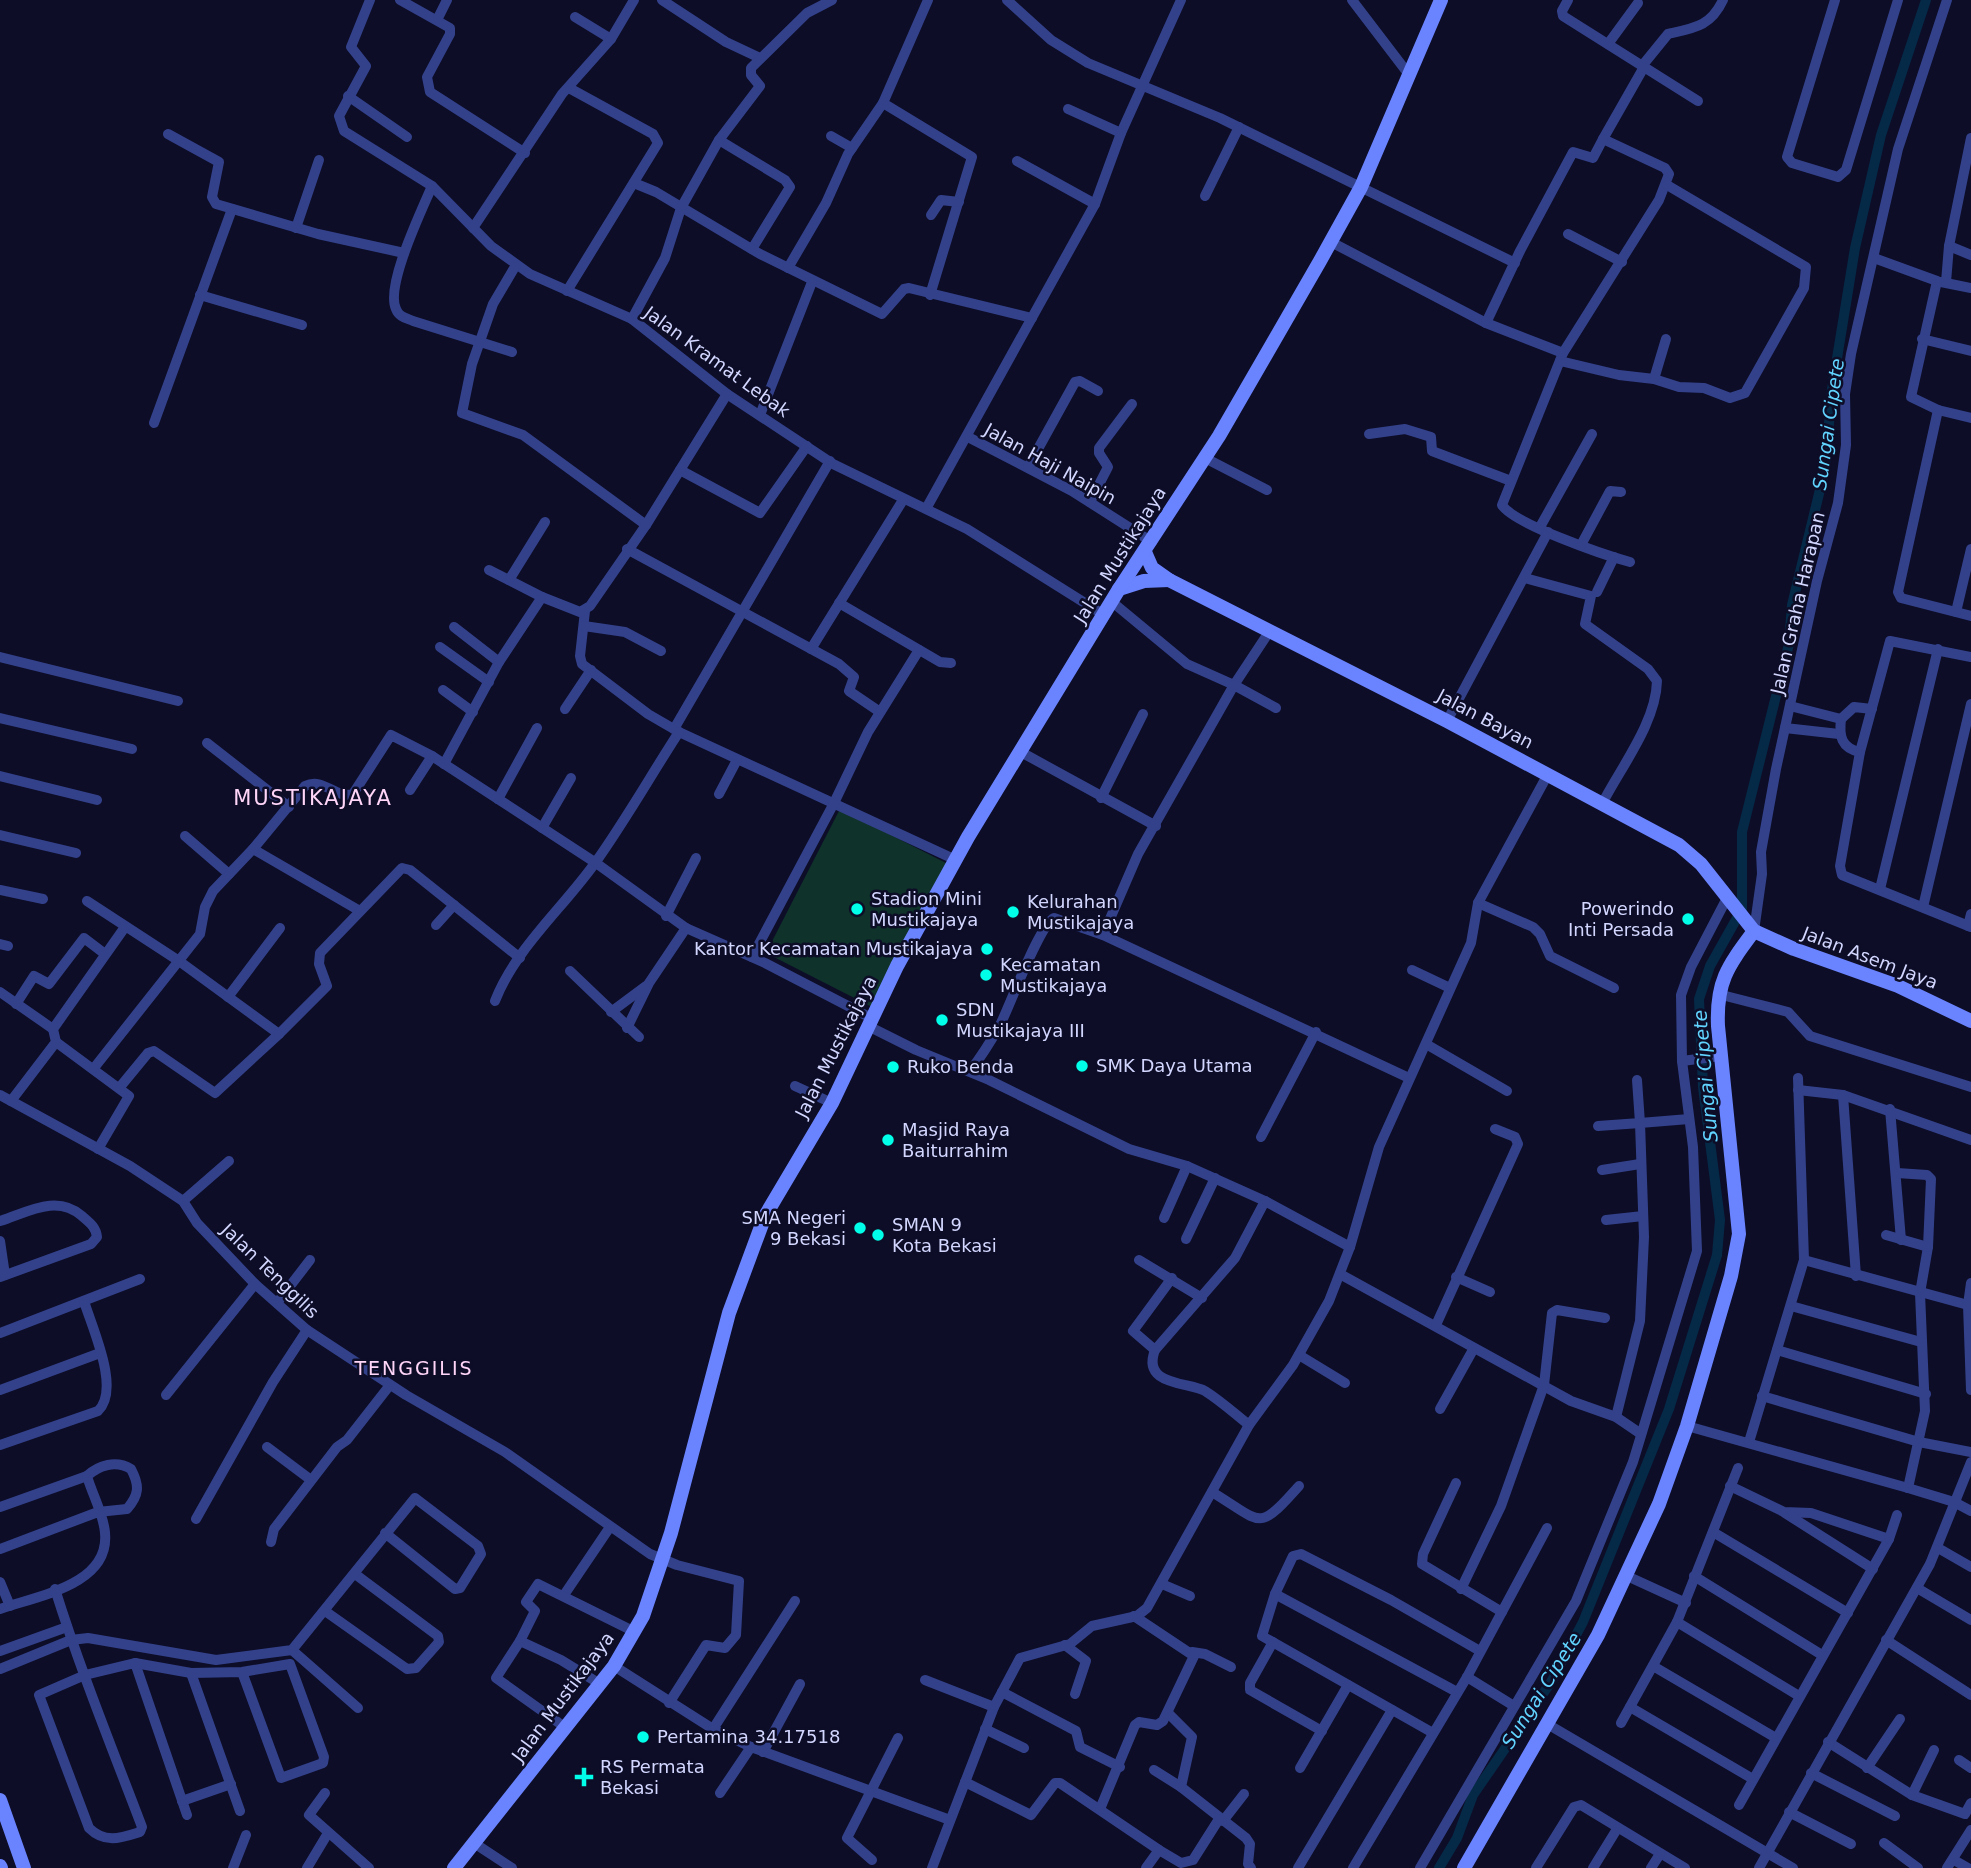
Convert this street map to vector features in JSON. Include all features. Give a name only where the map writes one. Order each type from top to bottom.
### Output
[{"type":"main road","name":"Jalan Mustikajaya","points":[[454,1868],[614,1666],[635,1632],[663,1561],[729,1313],[765,1216],[832,1103],[897,966],[1019,751],[1115,595],[1205,458],[1331,242],[1361,187],[1441,0]]},
{"type":"main road","name":"Jalan Bayan","points":[[1148,547],[1152,568],[1169,580],[1447,721],[1689,852],[1754,931]]},
{"type":"main road","points":[[1115,595],[1144,581],[1169,580]]},
{"type":"main road","points":[[1464,1868],[1549,1724],[1627,1576],[1659,1504],[1687,1426],[1731,1276],[1739,1234],[1717,1057],[1718,994],[1730,964],[1754,931]]},
{"type":"main road","name":"Jalan Asem Jaya","points":[[1754,931],[1794,949],[1898,986],[1971,1021]]},
{"type":"main road","points":[[0,1800],[24,1868]]},
{"type":"street","name":"Jalan Kramat Lebak","points":[[370,0],[350,49],[366,66],[348,96],[339,120],[344,131],[432,186],[473,228],[516,265],[632,319],[727,394],[830,461],[903,500],[926,507],[1104,615]]},
{"type":"street","points":[[400,0],[438,18],[451,30],[427,77],[427,88],[525,153]]},
{"type":"street","points":[[438,18],[447,0]]},
{"type":"street","points":[[473,228],[569,88],[611,39],[634,0]]},
{"type":"street","points":[[662,0],[726,42],[760,58]]},
{"type":"street","points":[[632,319],[665,258],[681,208],[719,140],[760,86],[751,71],[760,58],[807,13],[832,0]]},
{"type":"street","points":[[788,268],[826,203],[852,148],[883,103],[928,0]]},
{"type":"street","points":[[1007,0],[1069,54],[1239,127],[1515,263]]},
{"type":"street","points":[[926,507],[968,437],[1095,204],[1121,133],[1181,0]]},
{"type":"street","points":[[1352,0],[1410,76]]},
{"type":"street","points":[[1567,0],[1562,11],[1563,16],[1698,101]]},
{"type":"street","points":[[1486,323],[1573,152],[1593,158],[1643,67],[1668,34],[1699,28],[1717,13],[1723,0]]},
{"type":"street","points":[[1835,0],[1787,158],[1792,163],[1838,177],[1846,170],[1898,0]]},
{"type":"street","name":"Jalan Graha Harapan","points":[[1754,931],[1763,839],[1817,581],[1835,519],[1846,445],[1846,386],[1898,149],[1947,0]]},
{"type":"street","points":[[1608,44],[1637,3]]},
{"type":"street","points":[[575,17],[611,39]]},
{"type":"street","points":[[567,291],[658,143],[657,138],[569,88]]},
{"type":"street","points":[[348,96],[407,137]]},
{"type":"street","points":[[883,103],[972,157],[930,295]]},
{"type":"street","points":[[1068,109],[1121,133]]},
{"type":"street","points":[[1206,196],[1239,127]]},
{"type":"street","points":[[169,134],[219,162],[212,197],[216,204],[296,228],[404,253]]},
{"type":"street","points":[[831,136],[852,148]]},
{"type":"street","points":[[1603,139],[1665,168],[1670,174],[1667,185],[1622,262],[1577,327],[1511,481],[1503,508],[1544,530],[1630,562]]},
{"type":"street","points":[[719,140],[785,180],[790,187],[752,249]]},
{"type":"street","points":[[1971,140],[1941,281],[1922,339],[1911,397],[1914,401],[1938,410],[1971,418]]},
{"type":"street","points":[[296,228],[319,160]]},
{"type":"street","points":[[1017,161],[1095,204]]},
{"type":"street","points":[[634,183],[640,183],[812,282],[881,314],[904,289],[1032,318]]},
{"type":"street","points":[[1331,242],[1486,323],[1562,357],[1619,375],[1654,379],[1679,387],[1704,388],[1730,398],[1741,397],[1807,279],[1806,267],[1802,262],[1667,185]]},
{"type":"street","points":[[432,186],[404,253],[394,301],[398,313],[479,344],[512,352]]},
{"type":"street","points":[[1960,195],[1971,201]]},
{"type":"street","points":[[931,215],[940,200],[958,202]]},
{"type":"street","points":[[154,423],[232,209]]},
{"type":"street","points":[[1567,234],[1622,262]]},
{"type":"street","points":[[1948,246],[1971,255]]},
{"type":"street","points":[[1874,258],[1941,281],[1971,288]]},
{"type":"street","points":[[516,265],[492,304],[462,413],[523,435],[646,525]]},
{"type":"street","points":[[760,415],[812,282]]},
{"type":"street","points":[[200,295],[302,325]]},
{"type":"street","points":[[1654,379],[1666,339]]},
{"type":"street","points":[[1922,339],[1971,351]]},
{"type":"street","points":[[1028,467],[1075,382],[1080,381],[1098,391]]},
{"type":"street","points":[[727,394],[646,525],[585,611],[580,661],[676,731],[956,860]]},
{"type":"street","points":[[1090,502],[1108,467],[1099,453],[1099,448],[1132,404]]},
{"type":"street","points":[[1938,410],[1898,592],[1901,598],[1971,616]]},
{"type":"street","points":[[1369,433],[1405,429],[1431,437],[1434,439],[1432,451],[1511,481]]},
{"type":"street","points":[[1447,721],[1525,578],[1544,530],[1592,434]]},
{"type":"street","name":"Jalan Haji Naipin","points":[[968,437],[1090,502],[1148,547]]},
{"type":"street","points":[[680,470],[760,513],[807,446]]},
{"type":"street","points":[[1205,458],[1267,490]]},
{"type":"street","points":[[495,1001],[503,982],[520,958],[596,863],[676,731],[830,461]]},
{"type":"street","points":[[1581,545],[1610,491],[1621,492]]},
{"type":"street","points":[[811,649],[903,500]]},
{"type":"street","points":[[509,580],[545,522]]},
{"type":"street","points":[[627,549],[744,610],[853,675],[849,691],[880,712]]},
{"type":"street","points":[[1956,612],[1971,549]]},
{"type":"street","points":[[1597,592],[1614,557]]},
{"type":"street","points":[[489,570],[542,597],[575,611],[585,611]]},
{"type":"street","points":[[1525,578],[1591,596],[1585,624],[1648,669],[1657,681],[1655,699],[1645,725],[1602,804]]},
{"type":"street","points":[[1115,595],[1187,664],[1276,708]]},
{"type":"street","points":[[444,764],[499,662],[542,597]]},
{"type":"street","points":[[839,603],[940,662],[951,663]]},
{"type":"street","points":[[584,626],[625,632],[661,651]]},
{"type":"street","points":[[454,628],[499,662]]},
{"type":"street","points":[[1103,935],[1121,888],[1234,685],[1269,632]]},
{"type":"street","points":[[1971,657],[1890,641],[1860,752],[1840,869],[1842,875],[1970,927],[1971,914]]},
{"type":"street","points":[[440,647],[489,682]]},
{"type":"street","points":[[1880,889],[1938,649]]},
{"type":"street","points":[[752,957],[880,712],[919,650]]},
{"type":"street","points":[[0,657],[178,701]]},
{"type":"street","points":[[565,709],[591,670]]},
{"type":"street","points":[[443,690],[473,712]]},
{"type":"street","points":[[1923,907],[1971,704]]},
{"type":"street","points":[[1790,706],[1841,719]]},
{"type":"street","points":[[1860,752],[1846,747],[1839,734],[1841,719],[1854,707],[1872,709]]},
{"type":"street","points":[[1101,798],[1143,714]]},
{"type":"street","points":[[0,718],[132,749]]},
{"type":"street","points":[[498,799],[537,728]]},
{"type":"street","points":[[1785,728],[1839,734]]},
{"type":"street","points":[[94,1068],[200,934],[208,899],[305,786],[314,782],[343,795],[353,794],[391,735],[432,756],[498,799],[596,863],[666,916],[687,928],[752,957],[871,1023],[1129,1149],[1187,1166],[1215,1178],[1265,1201],[1350,1247]]},
{"type":"street","points":[[207,743],[289,807]]},
{"type":"street","points":[[1019,751],[1156,826]]},
{"type":"street","points":[[410,790],[432,756]]},
{"type":"street","points":[[719,794],[737,760]]},
{"type":"street","points":[[932,1868],[993,1707],[1020,1658],[1075,1642],[1092,1626],[1134,1616],[1147,1608],[1162,1584],[1191,1524],[1249,1425],[1299,1355],[1340,1274],[1379,1147],[1471,943],[1479,903],[1548,774]]},
{"type":"street","points":[[0,776],[97,800]]},
{"type":"street","points":[[542,828],[571,778]]},
{"type":"street","points":[[0,835],[76,853]]},
{"type":"street","points":[[185,836],[229,874]]},
{"type":"street","points":[[253,849],[360,911]]},
{"type":"street","points":[[666,916],[696,858]]},
{"type":"street","points":[[120,1087],[148,1053],[154,1051],[215,1093],[323,993],[327,986],[318,964],[320,953],[398,871],[405,868],[520,958]]},
{"type":"street","points":[[0,890],[43,900]]},
{"type":"street","points":[[1420,1868],[1576,1601],[1620,1501],[1698,1251],[1681,995],[1691,967],[1728,900]]},
{"type":"street","points":[[87,901],[178,961],[279,1034]]},
{"type":"street","points":[[1479,903],[1533,928],[1540,934],[1550,956],[1614,988]]},
{"type":"street","points":[[436,925],[454,905]]},
{"type":"street","points":[[970,1071],[999,1027],[1048,921],[1059,919],[1103,935],[1409,1077]]},
{"type":"street","points":[[53,1029],[125,927]]},
{"type":"street","points":[[229,997],[279,928]]},
{"type":"street","points":[[627,1028],[649,983],[687,928]]},
{"type":"street","points":[[16,1004],[34,976],[49,984],[84,938],[105,954]]},
{"type":"street","points":[[1412,970],[1450,988]]},
{"type":"street","points":[[570,971],[639,1037]]},
{"type":"street","points":[[611,1012],[649,983]]},
{"type":"street","points":[[0,992],[53,1029],[56,1042],[120,1087],[130,1098],[98,1149]]},
{"type":"street","points":[[1718,994],[1777,1007],[1797,1019],[1810,1036],[1971,1087]]},
{"type":"street","points":[[1261,1137],[1316,1032]]},
{"type":"street","points":[[11,1101],[56,1042]]},
{"type":"street","points":[[1426,1044],[1507,1091]]},
{"type":"street","points":[[1687,1060],[1717,1057]]},
{"type":"street","points":[[1749,1442],[1804,1260],[1798,1078]]},
{"type":"street","points":[[1616,1417],[1640,1321],[1643,1216],[1637,1080]]},
{"type":"street","points":[[794,1086],[832,1103]]},
{"type":"street","points":[[1798,1090],[1843,1095],[1891,1109],[1971,1140]]},
{"type":"street","name":"Jalan Tenggilis","points":[[0,1095],[98,1149],[183,1201],[197,1223],[255,1284],[307,1330],[390,1385],[505,1452],[610,1527],[663,1561],[736,1580],[741,1585],[736,1636],[725,1648],[706,1645],[669,1703]]},
{"type":"street","points":[[1843,1095],[1856,1276]]},
{"type":"street","points":[[1891,1109],[1901,1240]]},
{"type":"street","points":[[1598,1126],[1689,1119]]},
{"type":"street","points":[[1436,1325],[1518,1144],[1515,1137],[1495,1129]]},
{"type":"street","points":[[183,1201],[229,1161]]},
{"type":"street","points":[[1602,1170],[1640,1164]]},
{"type":"street","points":[[1164,1218],[1187,1166]]},
{"type":"street","points":[[1897,1173],[1927,1175],[1931,1179],[1928,1247],[1920,1293],[1926,1394],[1919,1442],[1908,1488]]},
{"type":"street","points":[[1186,1239],[1215,1178]]},
{"type":"street","points":[[1249,1425],[1203,1390],[1175,1385],[1161,1377],[1153,1363],[1155,1350],[1236,1258],[1265,1201]]},
{"type":"street","points":[[0,1221],[50,1205],[65,1204],[94,1226],[97,1237],[90,1244],[2,1276],[0,1241]]},
{"type":"street","points":[[1606,1220],[1643,1216]]},
{"type":"street","points":[[1886,1235],[1928,1247]]},
{"type":"street","points":[[277,1303],[310,1259]]},
{"type":"street","points":[[1139,1260],[1202,1298]]},
{"type":"street","points":[[1804,1260],[1968,1305]]},
{"type":"street","points":[[1340,1274],[1571,1401],[1616,1417],[1641,1434]]},
{"type":"street","points":[[1457,1277],[1490,1292]]},
{"type":"street","points":[[1155,1350],[1133,1331],[1172,1278]]},
{"type":"street","points":[[0,1333],[141,1279]]},
{"type":"street","points":[[1971,1283],[1968,1305],[1971,1390]]},
{"type":"street","points":[[166,1395],[255,1284]]},
{"type":"street","points":[[0,1445],[97,1411],[108,1393],[100,1353],[84,1301]]},
{"type":"street","points":[[1791,1306],[1921,1342]]},
{"type":"street","points":[[1461,1589],[1501,1506],[1544,1385],[1554,1311],[1605,1318]]},
{"type":"street","points":[[196,1519],[273,1382],[307,1330]]},
{"type":"street","points":[[1440,1409],[1474,1348]]},
{"type":"street","points":[[1777,1350],[1926,1394]]},
{"type":"street","points":[[0,1390],[100,1353]]},
{"type":"street","points":[[1299,1355],[1345,1383]]},
{"type":"street","points":[[271,1542],[274,1529],[311,1480],[390,1385]]},
{"type":"street","points":[[1762,1396],[1919,1442],[1971,1452]]},
{"type":"street","points":[[1687,1426],[1908,1488],[1954,1502],[1971,1511]]},
{"type":"street","points":[[267,1447],[311,1480]]},
{"type":"street","points":[[1759,1868],[1938,1548],[1971,1462]]},
{"type":"street","points":[[0,1507],[87,1476],[97,1468],[116,1464],[131,1469],[137,1481],[138,1491],[127,1509],[98,1512],[0,1549]]},
{"type":"street","points":[[1621,1723],[1686,1603],[1694,1576],[1738,1468]]},
{"type":"street","points":[[0,1582],[5,1608],[77,1582],[96,1568],[106,1535],[87,1476]]},
{"type":"street","points":[[1456,1483],[1421,1562],[1502,1612]]},
{"type":"street","points":[[1212,1492],[1251,1516],[1264,1519],[1271,1517],[1299,1486]]},
{"type":"street","points":[[1730,1486],[1784,1512],[1873,1569]]},
{"type":"street","points":[[0,1669],[71,1640],[99,1638],[216,1660],[292,1650],[385,1533],[413,1499],[417,1498],[478,1546],[481,1554],[460,1588],[455,1589],[385,1533]]},
{"type":"street","points":[[1784,1512],[1811,1513],[1889,1539]]},
{"type":"street","points":[[1739,1805],[1873,1569],[1889,1539],[1897,1515]]},
{"type":"street","points":[[564,1595],[610,1527]]},
{"type":"street","points":[[1353,1868],[1467,1676],[1547,1528]]},
{"type":"street","points":[[1713,1532],[1848,1613]]},
{"type":"street","points":[[1938,1548],[1971,1567]]},
{"type":"street","points":[[1433,1733],[1261,1633],[1293,1556],[1301,1554],[1391,1600],[1480,1651]]},
{"type":"street","points":[[325,1611],[407,1669],[416,1668],[439,1642],[438,1636],[355,1574]]},
{"type":"street","points":[[1627,1576],[1686,1603]]},
{"type":"street","points":[[1694,1576],[1822,1656]]},
{"type":"street","points":[[566,1728],[496,1678],[535,1611],[526,1602],[536,1584],[564,1595],[635,1632]]},
{"type":"street","points":[[1162,1584],[1190,1596]]},
{"type":"street","points":[[1917,1588],[1971,1620]]},
{"type":"street","points":[[55,1589],[71,1640],[85,1675],[142,1827],[140,1832],[114,1840],[96,1835],[89,1828],[34,1696],[85,1675],[135,1664],[191,1674],[242,1672],[284,1664],[293,1667],[324,1757],[323,1763],[281,1778],[242,1672]]},
{"type":"street","points":[[1275,1594],[1457,1692]]},
{"type":"street","points":[[713,1729],[795,1601]]},
{"type":"street","points":[[1134,1616],[1192,1652],[1205,1654],[1231,1667]]},
{"type":"street","points":[[1677,1622],[1799,1696]]},
{"type":"street","points":[[0,1651],[67,1627]]},
{"type":"street","points":[[520,1640],[561,1660],[600,1684]]},
{"type":"street","points":[[1886,1640],[1971,1695]]},
{"type":"street","points":[[1273,1642],[1250,1683],[1250,1690],[1322,1731]]},
{"type":"street","points":[[1065,1645],[1086,1661],[1075,1694]]},
{"type":"street","points":[[12,1647],[17,1662]]},
{"type":"street","points":[[292,1650],[358,1708]]},
{"type":"street","points":[[1100,1809],[1137,1724],[1160,1724],[1168,1713],[1194,1656],[1192,1652]]},
{"type":"street","points":[[135,1664],[187,1815]]},
{"type":"street","points":[[614,1666],[669,1703],[713,1729],[751,1747],[950,1820]]},
{"type":"street","points":[[1653,1666],[1776,1738]]},
{"type":"street","points":[[191,1674],[240,1811]]},
{"type":"street","points":[[1467,1676],[1514,1706]]},
{"type":"street","points":[[925,1680],[993,1707]]},
{"type":"street","points":[[764,1752],[800,1684]]},
{"type":"street","points":[[1300,1768],[1348,1685]]},
{"type":"street","points":[[1002,1692],[1074,1730],[1080,1747],[1120,1767]]},
{"type":"street","points":[[1630,1707],[1753,1779]]},
{"type":"street","points":[[1298,1868],[1392,1710]]},
{"type":"street","points":[[1168,1713],[1192,1737],[1181,1787]]},
{"type":"street","points":[[1867,1768],[1900,1719]]},
{"type":"street","points":[[1549,1724],[1793,1868]]},
{"type":"street","points":[[985,1729],[1024,1748]]},
{"type":"street","points":[[872,1860],[847,1838],[898,1738]]},
{"type":"street","points":[[1828,1742],[1912,1795],[1965,1814],[1971,1802]]},
{"type":"street","points":[[720,1793],[751,1747]]},
{"type":"street","points":[[1912,1795],[1934,1750]]},
{"type":"street","points":[[1959,1760],[1971,1768]]},
{"type":"street","points":[[1154,1770],[1181,1787],[1249,1842],[1248,1864],[1251,1868]]},
{"type":"street","points":[[1811,1773],[1895,1816]]},
{"type":"street","points":[[965,1782],[1031,1815],[1058,1782],[1181,1864],[1189,1863],[1244,1794]]},
{"type":"street","points":[[182,1801],[231,1784]]},
{"type":"street","points":[[325,1793],[309,1815],[369,1868]]},
{"type":"street","points":[[1536,1868],[1577,1805],[1685,1868]]},
{"type":"street","points":[[1789,1812],[1852,1844]]},
{"type":"street","points":[[1593,1868],[1617,1829]]},
{"type":"street","points":[[1968,1868],[1951,1864],[1971,1830]]},
{"type":"street","points":[[307,1868],[328,1833]]},
{"type":"street","points":[[233,1868],[246,1835]]},
{"type":"street","points":[[474,1843],[512,1868]]},
{"type":"street","points":[[1884,1843],[1918,1868]]},
{"type":"street","points":[[1146,1868],[1159,1850]]},
{"type":"street","points":[[1651,1868],[1660,1854]]},
{"type":"green space","name":"Stadion Mini Mustikajaya","points":[[840,809],[948,864],[874,1008],[766,953]]},
{"type":"waterway","name":"Sungai Cipete","points":[[1439,1868],[1457,1838],[1473,1795],[1551,1682],[1583,1622],[1669,1409],[1717,1255],[1720,1220],[1703,1087],[1699,999],[1710,966],[1742,909],[1742,832],[1789,644],[1792,605],[1825,469],[1832,389],[1855,248],[1881,135],[1926,0]]},
{"type":"place","name":"Stadion Mini Mustikajaya","points":[[857,909]]},
{"type":"place","name":"Kelurahan Mustikajaya","points":[[1013,912]]},
{"type":"place","name":"Powerindo Inti Persada","points":[[1688,919]]},
{"type":"place","name":"Kantor Kecamatan Mustikajaya","points":[[987,949]]},
{"type":"place","name":"Kecamatan Mustikajaya","points":[[986,975]]},
{"type":"place","name":"SDN Mustikajaya III","points":[[942,1020]]},
{"type":"place","name":"SMK Daya Utama","points":[[1082,1066]]},
{"type":"place","name":"Ruko Benda","points":[[893,1067]]},
{"type":"place","name":"Masjid Raya Baiturrahim","points":[[888,1140]]},
{"type":"place","name":"SMA Negeri 9 Bekasi","points":[[860,1228]]},
{"type":"place","name":"SMAN 9 Kota Bekasi","points":[[878,1235]]},
{"type":"place","name":"Pertamina 34.17518","points":[[643,1737]]},
{"type":"place","name":"RS Permata Bekasi","points":[[584,1777]]},
{"type":"district","name":"MUSTIKAJAYA","points":[[313,798]]},
{"type":"district","name":"TENGGILIS","points":[[414,1368]]}]
